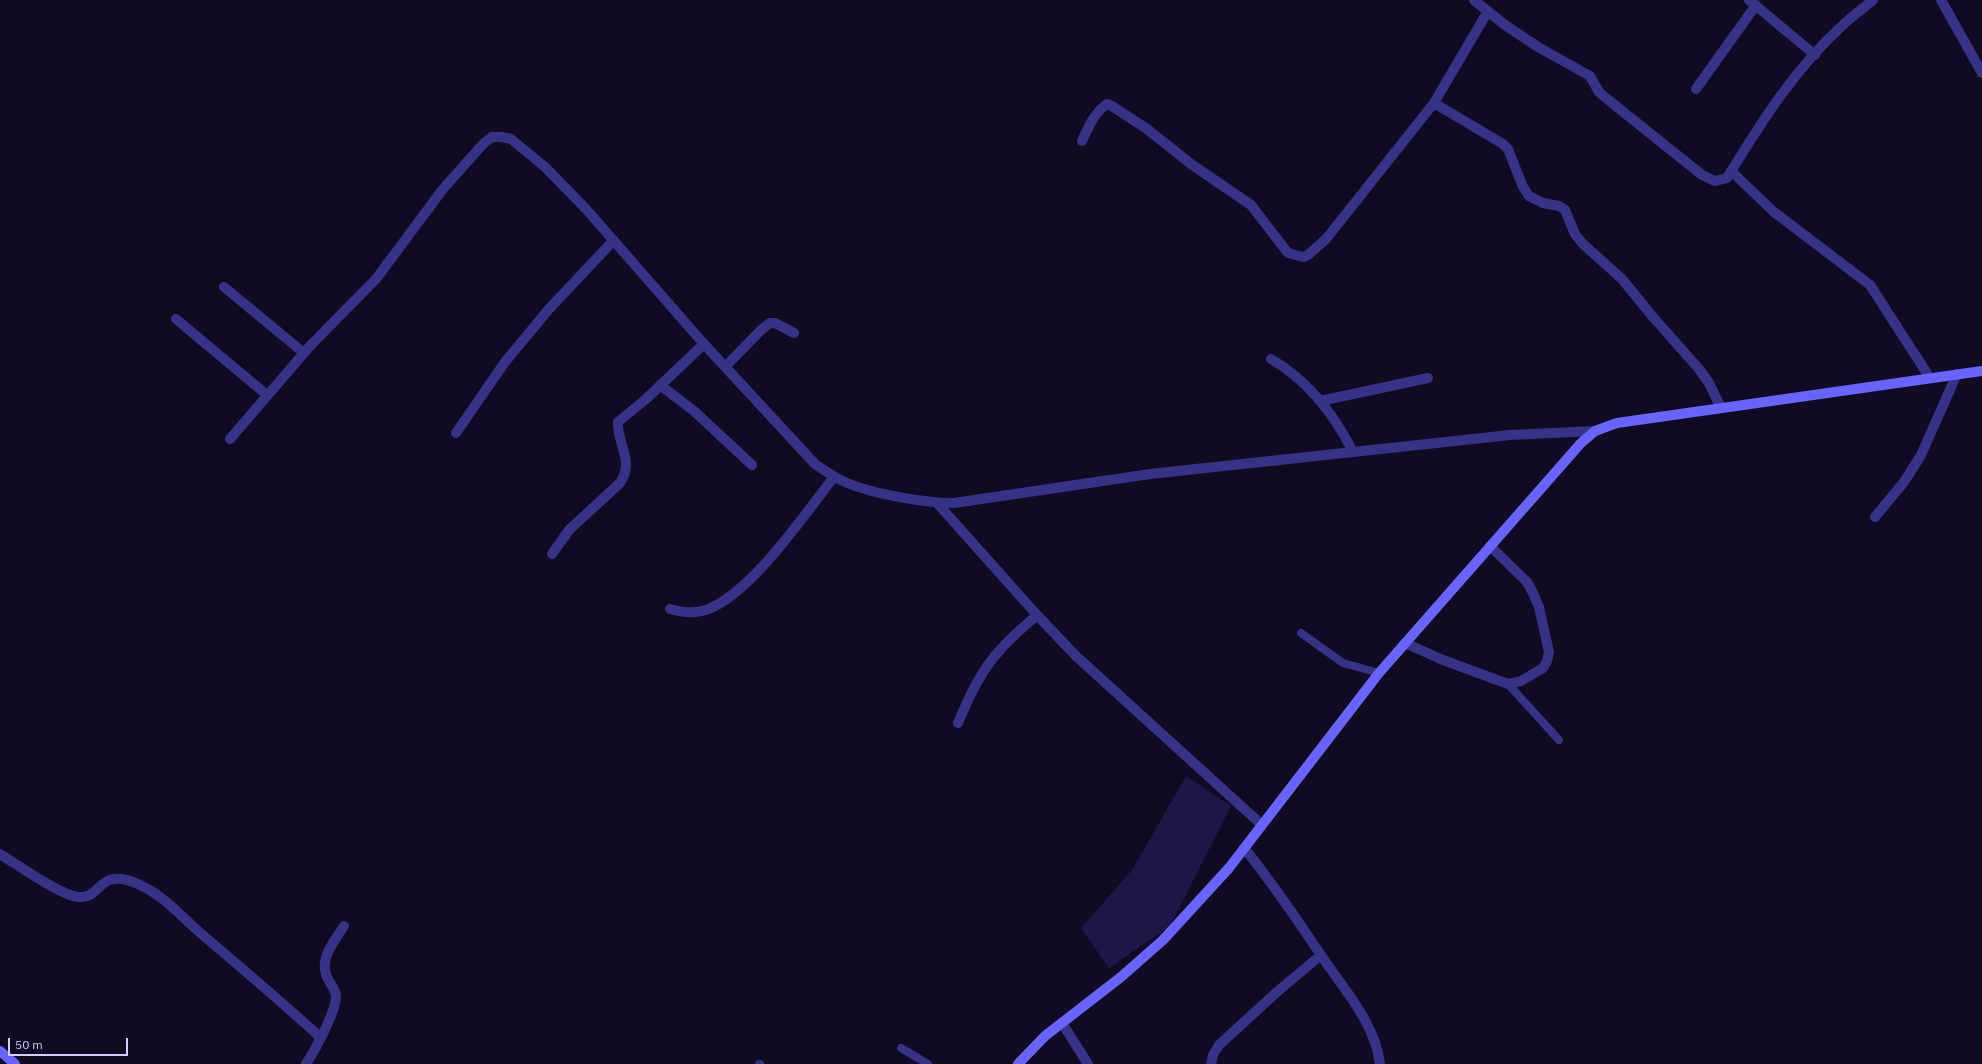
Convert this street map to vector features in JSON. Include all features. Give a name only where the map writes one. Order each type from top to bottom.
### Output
[{"type":"main road","points":[[1018,1064],[1045,1036],[1121,976],[1162,940],[1229,868],[1379,673],[1581,443],[1595,431],[1617,423],[1982,370]]},
{"type":"main road","points":[[0,1051],[15,1064]]},
{"type":"street","points":[[1474,0],[1506,26],[1538,47],[1590,76],[1599,92],[1606,98],[1702,175],[1716,181],[1727,178],[1772,108],[1795,77],[1842,26],[1873,0]]},
{"type":"street","points":[[1941,0],[1982,73]]},
{"type":"street","points":[[1696,89],[1753,3],[1815,55]]},
{"type":"street","points":[[1082,141],[1091,122],[1101,108],[1106,104],[1112,106],[1147,129],[1191,164],[1251,205],[1288,253],[1303,257],[1308,255],[1326,239],[1434,103],[1488,11]]},
{"type":"street","points":[[1434,103],[1503,144],[1508,149],[1528,196],[1543,204],[1559,206],[1565,210],[1575,234],[1582,243],[1622,279],[1699,369],[1709,383],[1722,408]]},
{"type":"street","points":[[230,439],[304,353],[376,279],[443,189],[484,142],[492,137],[511,139],[545,167],[704,344],[815,464],[834,477],[865,490],[937,503],[954,503],[1150,474],[1510,435],[1595,431]]},
{"type":"street","points":[[1731,171],[1774,212],[1870,285],[1930,378]]},
{"type":"street","points":[[456,433],[515,350],[549,309],[613,241]]},
{"type":"street","points":[[224,287],[304,353]]},
{"type":"street","points":[[176,319],[267,395]]},
{"type":"street","points":[[725,367],[770,323],[776,323],[794,333]]},
{"type":"street","points":[[552,554],[569,530],[620,483],[627,472],[627,461],[618,434],[618,422],[646,399],[704,344]]},
{"type":"street","points":[[1271,359],[1285,367],[1303,381],[1341,428],[1354,452]]},
{"type":"street","points":[[1875,517],[1904,482],[1921,456],[1957,374]]},
{"type":"street","points":[[1320,401],[1428,378]]},
{"type":"street","points":[[660,386],[694,411],[752,465]]},
{"type":"street","points":[[670,608],[687,613],[705,610],[727,598],[739,589],[773,554],[834,477]]},
{"type":"street","points":[[937,503],[1037,615],[1076,656],[1262,825]]},
{"type":"street","points":[[1405,643],[1443,660],[1508,684],[1521,681],[1543,668],[1547,661],[1549,652],[1539,607],[1527,582],[1490,546]]},
{"type":"street","points":[[958,723],[971,692],[1001,648],[1037,615]]},
{"type":"street","points":[[1244,848],[1273,883],[1365,1018],[1378,1052],[1380,1064]]},
{"type":"street","points":[[0,854],[67,894],[80,898],[87,896],[111,879],[118,878],[134,882],[158,895],[321,1038]]},
{"type":"street","points":[[306,1064],[321,1038],[336,998],[335,989],[325,973],[327,955],[344,926]]},
{"type":"street","points":[[1210,1064],[1213,1054],[1219,1045],[1321,955]]},
{"type":"street","points":[[1062,1023],[1088,1064]]},
{"type":"lane","points":[[1301,633],[1343,663],[1379,673]]},
{"type":"lane","points":[[1508,684],[1559,740]]},
{"type":"lane","points":[[901,1048],[928,1064]]},
{"type":"building","points":[[1186,776],[1231,806],[1170,926],[1109,968],[1081,928],[1132,870]]}]
